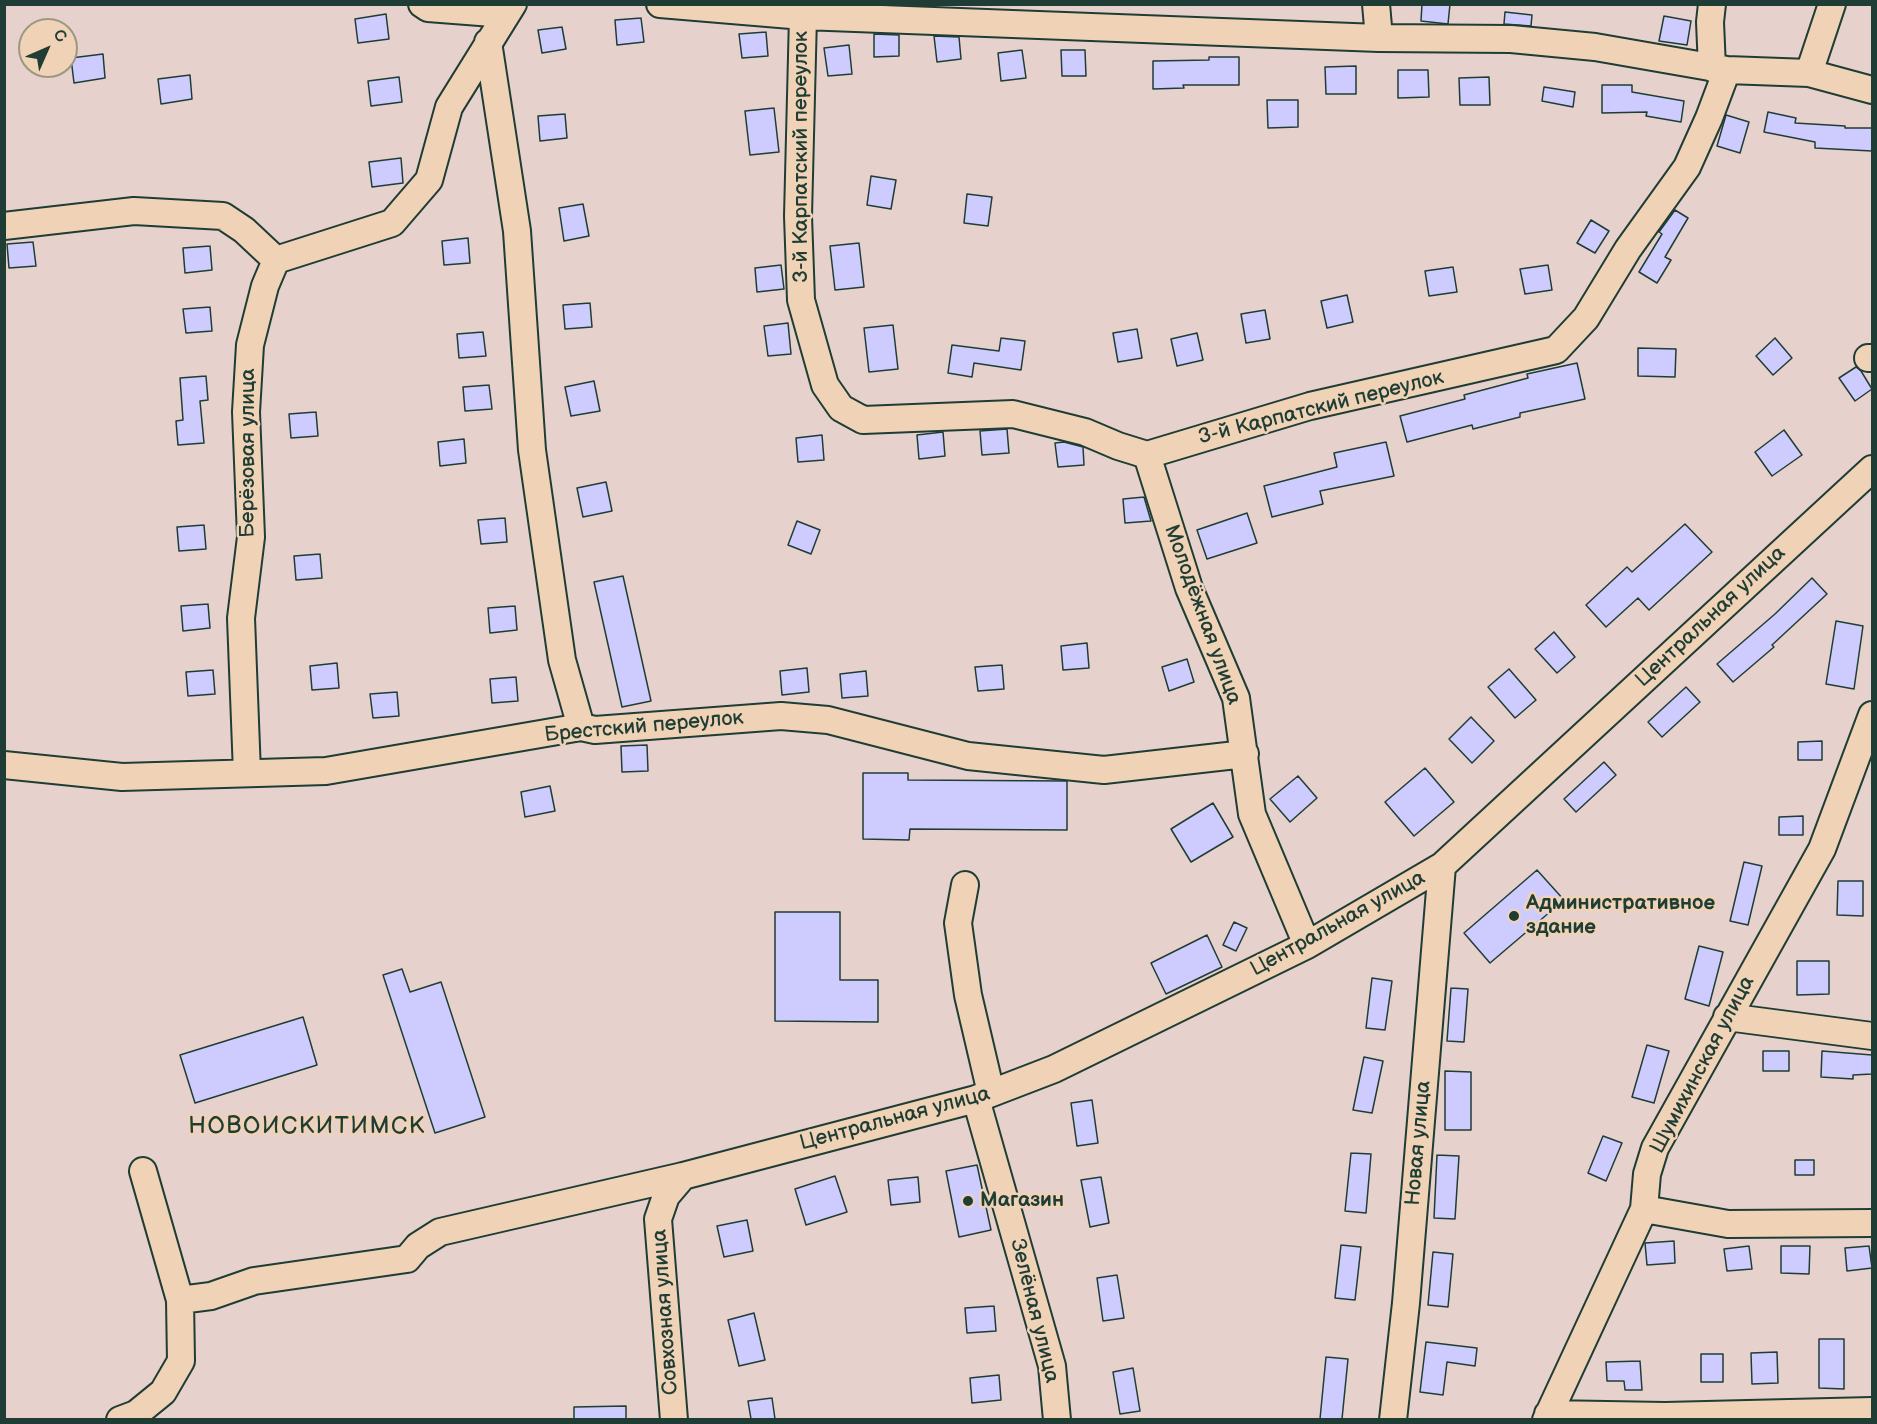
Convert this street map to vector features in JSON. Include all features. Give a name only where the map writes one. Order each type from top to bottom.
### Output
[{"type":"street","points":[[422,4],[428,8],[509,10]]},
{"type":"street","points":[[660,4],[803,16],[1379,38],[1511,39],[1595,47],[1719,69],[1809,73],[1872,90]]},
{"type":"street","points":[[1376,4],[1379,38]]},
{"type":"street","points":[[1712,4],[1710,22],[1719,69]]},
{"type":"street","points":[[1809,73],[1832,4]]},
{"type":"street","points":[[4,226],[134,212],[223,216],[244,230],[276,260],[392,222],[429,180],[449,106],[509,10]]},
{"type":"street","name":"3-й Карпатский переулок","points":[[803,16],[798,216],[801,300],[825,385],[841,408],[863,420],[1013,414],[1085,432],[1147,455],[1310,406],[1556,350],[1586,318],[1628,249],[1687,167],[1709,118],[1719,69]]},
{"type":"street","points":[[489,42],[517,231],[532,450],[562,660],[581,727]]},
{"type":"street","name":"Берёзовая улица","points":[[247,773],[241,618],[251,537],[246,412],[250,345],[265,286],[276,260]]},
{"type":"street","name":"Молодёжная улица","points":[[1147,455],[1189,588],[1236,698],[1252,814],[1307,945]]},
{"type":"street","name":"Центральная улица","points":[[180,1300],[210,1296],[254,1281],[407,1259],[418,1246],[440,1232],[683,1176],[984,1096],[1053,1069],[1307,945],[1442,866],[1872,469]]},
{"type":"street","name":"Шумихинская улица","points":[[1547,1417],[1644,1209],[1647,1174],[1655,1148],[1822,849],[1872,715]]},
{"type":"street","name":"Брестский переулок","points":[[4,765],[122,777],[326,771],[581,727],[595,730],[780,716],[828,720],[968,756],[1104,770],[1245,754]]},
{"type":"street","name":"Новая улица","points":[[1392,1419],[1406,1303],[1442,866]]},
{"type":"street","name":"Зелёная улица","points":[[965,885],[958,923],[984,1096],[1052,1366],[1057,1419]]},
{"type":"street","points":[[1727,1017],[1872,1036]]},
{"type":"street","points":[[120,1419],[136,1414],[163,1392],[181,1361],[180,1300],[143,1171]]},
{"type":"street","name":"Совхозная улица","points":[[674,1419],[658,1219],[666,1196],[683,1176]]},
{"type":"street","points":[[1644,1209],[1728,1224],[1872,1223]]},
{"type":"street","points":[[1547,1417],[1665,1418],[1872,1411]]},
{"type":"building","points":[[1422,4],[1450,4],[1448,24],[1421,21]]},
{"type":"building","points":[[1505,12],[1532,15],[1531,26],[1504,24]]},
{"type":"building","points":[[386,14],[389,39],[358,43],[355,19]]},
{"type":"building","points":[[1664,16],[1691,21],[1687,45],[1659,41]]},
{"type":"building","points":[[641,18],[644,42],[617,45],[615,20]]},
{"type":"building","points":[[562,27],[566,49],[542,53],[538,30]]},
{"type":"building","points":[[766,32],[768,56],[742,58],[739,34]]},
{"type":"building","points":[[874,34],[899,35],[899,56],[874,57]]},
{"type":"building","points":[[934,36],[959,37],[961,59],[937,62]]},
{"type":"building","points":[[849,45],[852,74],[828,76],[824,48]]},
{"type":"building","points":[[1022,50],[1026,78],[1001,81],[998,53]]},
{"type":"building","points":[[1061,50],[1085,50],[1086,76],[1062,76]]},
{"type":"building","points":[[103,54],[105,78],[74,83],[73,78],[78,78],[78,57]]},
{"type":"building","points":[[1209,57],[1239,57],[1239,85],[1183,85],[1184,88],[1153,89],[1153,61],[1209,60]]},
{"type":"building","points":[[1356,66],[1356,94],[1326,94],[1325,67]]},
{"type":"building","points":[[1398,70],[1428,70],[1429,97],[1398,98]]},
{"type":"building","points":[[190,75],[192,99],[161,104],[158,79]]},
{"type":"building","points":[[399,77],[402,102],[371,106],[368,81]]},
{"type":"building","points":[[1489,77],[1490,105],[1460,105],[1459,78]]},
{"type":"building","points":[[1602,85],[1632,85],[1632,92],[1684,101],[1681,122],[1646,116],[1647,112],[1602,113]]},
{"type":"building","points":[[1544,87],[1575,92],[1573,107],[1542,101]]},
{"type":"building","points":[[1267,100],[1298,100],[1298,127],[1268,128]]},
{"type":"building","points":[[774,108],[779,152],[750,155],[745,111]]},
{"type":"building","points":[[1768,112],[1796,118],[1795,123],[1872,128],[1872,151],[1815,148],[1815,142],[1764,132]]},
{"type":"building","points":[[565,114],[567,138],[540,141],[538,116]]},
{"type":"building","points":[[1726,115],[1749,122],[1740,153],[1717,146]]},
{"type":"building","points":[[401,158],[403,183],[372,187],[369,162]]},
{"type":"building","points":[[871,176],[896,180],[891,209],[867,205]]},
{"type":"building","points":[[967,194],[992,197],[988,226],[964,223]]},
{"type":"building","points":[[583,204],[589,236],[564,241],[559,208]]},
{"type":"building","points":[[1675,210],[1688,218],[1665,257],[1671,260],[1657,283],[1639,272],[1662,234],[1659,232]]},
{"type":"building","points":[[1591,220],[1609,231],[1595,253],[1577,243]]},
{"type":"building","points":[[468,238],[470,263],[444,265],[442,241]]},
{"type":"building","points":[[33,242],[36,266],[9,268],[7,244]]},
{"type":"building","points":[[859,243],[864,287],[835,290],[830,246]]},
{"type":"building","points":[[210,246],[212,270],[185,273],[183,248]]},
{"type":"building","points":[[781,265],[784,289],[757,292],[755,268]]},
{"type":"building","points":[[1548,265],[1552,290],[1525,294],[1520,269]]},
{"type":"building","points":[[1453,267],[1457,292],[1429,296],[1425,271]]},
{"type":"building","points":[[1347,295],[1353,322],[1327,328],[1321,301]]},
{"type":"building","points":[[590,303],[592,327],[565,329],[563,305]]},
{"type":"building","points":[[210,307],[212,331],[186,333],[183,309]]},
{"type":"building","points":[[1265,310],[1270,339],[1246,343],[1241,314]]},
{"type":"building","points":[[788,323],[791,354],[768,356],[764,326]]},
{"type":"building","points":[[893,325],[898,369],[869,372],[864,328]]},
{"type":"building","points":[[1137,329],[1142,358],[1118,362],[1113,333]]},
{"type":"building","points":[[483,332],[486,356],[459,358],[457,334]]},
{"type":"building","points":[[1197,333],[1203,360],[1177,366],[1171,339]]},
{"type":"building","points":[[1001,338],[1025,341],[1021,370],[974,363],[972,377],[948,373],[952,345],[999,351]]},
{"type":"building","points":[[1775,338],[1792,358],[1773,375],[1756,356]]},
{"type":"building","points":[[1638,348],[1676,349],[1675,377],[1638,376]]},
{"type":"building","points":[[1577,363],[1585,399],[1520,413],[1520,417],[1473,429],[1472,425],[1407,442],[1400,416],[1465,399],[1464,395],[1528,378],[1527,374]]},
{"type":"building","points":[[1856,367],[1872,389],[1855,401],[1839,378]]},
{"type":"building","points":[[206,376],[208,400],[200,401],[204,443],[178,445],[176,421],[183,420],[180,378]]},
{"type":"building","points":[[594,381],[600,411],[571,416],[565,387]]},
{"type":"building","points":[[489,385],[492,409],[465,411],[463,387]]},
{"type":"building","points":[[316,412],[318,436],[291,438],[289,414]]},
{"type":"building","points":[[1007,429],[1009,453],[982,455],[980,431]]},
{"type":"building","points":[[1784,430],[1802,455],[1772,476],[1755,452]]},
{"type":"building","points":[[943,432],[945,456],[919,459],[917,435]]},
{"type":"building","points":[[822,435],[824,460],[798,462],[796,438]]},
{"type":"building","points":[[464,439],[466,463],[440,466],[438,442]]},
{"type":"building","points":[[1064,442],[1083,447],[1084,465],[1058,467],[1055,443]]},
{"type":"building","points":[[1386,442],[1394,476],[1320,491],[1323,504],[1272,517],[1264,486],[1337,467],[1334,453]]},
{"type":"building","points":[[606,482],[612,511],[583,517],[577,488]]},
{"type":"building","points":[[1144,497],[1151,521],[1125,523],[1123,499]]},
{"type":"building","points":[[1247,513],[1257,543],[1207,559],[1197,530]]},
{"type":"building","points":[[505,518],[507,542],[481,544],[478,520]]},
{"type":"building","points":[[797,521],[820,530],[811,554],[788,545]]},
{"type":"building","points":[[1685,524],[1712,552],[1649,610],[1638,598],[1606,627],[1586,605],[1627,567],[1632,572]]},
{"type":"building","points":[[204,525],[206,549],[179,551],[177,527]]},
{"type":"building","points":[[320,554],[322,578],[296,580],[294,556]]},
{"type":"building","points":[[623,576],[651,701],[622,707],[594,582]]},
{"type":"building","points":[[1812,578],[1827,594],[1772,645],[1774,647],[1733,682],[1717,664],[1775,614]]},
{"type":"building","points":[[208,604],[210,628],[183,631],[181,606]]},
{"type":"building","points":[[515,606],[517,630],[490,633],[488,608]]},
{"type":"building","points":[[1836,621],[1863,626],[1854,689],[1826,684]]},
{"type":"building","points":[[1554,632],[1575,657],[1557,673],[1535,649]]},
{"type":"building","points":[[1087,643],[1089,668],[1063,670],[1061,646]]},
{"type":"building","points":[[1187,659],[1194,682],[1169,691],[1162,667]]},
{"type":"building","points":[[337,663],[339,688],[312,690],[310,666]]},
{"type":"building","points":[[1002,665],[1004,689],[978,691],[975,667]]},
{"type":"building","points":[[807,668],[809,692],[782,695],[780,671]]},
{"type":"building","points":[[1509,669],[1536,700],[1515,718],[1488,687]]},
{"type":"building","points":[[213,670],[215,694],[188,696],[186,672]]},
{"type":"building","points":[[866,671],[868,696],[842,698],[840,674]]},
{"type":"building","points":[[516,677],[518,701],[492,703],[490,679]]},
{"type":"building","points":[[1686,687],[1700,702],[1662,737],[1648,722]]},
{"type":"building","points":[[397,692],[399,716],[373,718],[370,694]]},
{"type":"building","points":[[1471,717],[1494,741],[1472,763],[1449,739]]},
{"type":"building","points":[[1822,741],[1822,760],[1798,760],[1798,742]]},
{"type":"building","points":[[647,745],[648,771],[622,772],[621,746]]},
{"type":"building","points":[[1604,762],[1616,775],[1576,812],[1564,799]]},
{"type":"building","points":[[1425,768],[1454,802],[1414,836],[1385,802]]},
{"type":"building","points":[[863,773],[908,773],[908,780],[1067,781],[1067,830],[910,829],[909,840],[863,839]]},
{"type":"building","points":[[1298,776],[1317,798],[1290,822],[1270,799]]},
{"type":"building","points":[[550,786],[555,811],[525,817],[521,792]]},
{"type":"building","points":[[1213,803],[1233,837],[1191,862],[1171,829]]},
{"type":"building","points":[[1803,816],[1803,835],[1779,835],[1779,817]]},
{"type":"building","points":[[1744,862],[1762,866],[1748,925],[1730,921]]},
{"type":"building","name":"Административное здание","points":[[1537,870],[1564,900],[1490,963],[1464,933]]},
{"type":"building","points":[[1838,881],[1863,881],[1863,916],[1837,915]]},
{"type":"building","points":[[775,912],[840,912],[840,980],[878,980],[878,1022],[775,1021]]},
{"type":"building","points":[[1234,922],[1247,928],[1236,951],[1223,945]]},
{"type":"building","points":[[1207,935],[1222,967],[1166,994],[1151,963]]},
{"type":"building","points":[[1699,946],[1723,952],[1709,1006],[1685,999]]},
{"type":"building","points":[[1797,961],[1829,961],[1829,994],[1797,995]]},
{"type":"building","points":[[402,969],[410,992],[441,982],[485,1117],[435,1133],[383,975]]},
{"type":"building","points":[[1372,978],[1392,981],[1385,1030],[1366,1028]]},
{"type":"building","points":[[1451,988],[1468,989],[1464,1042],[1447,1041]]},
{"type":"building","points":[[303,1017],[317,1065],[195,1103],[180,1055]]},
{"type":"building","points":[[1647,1045],[1669,1051],[1654,1103],[1632,1097]]},
{"type":"building","points":[[1763,1051],[1789,1051],[1789,1071],[1763,1071]]},
{"type":"building","points":[[1822,1051],[1872,1055],[1872,1074],[1853,1075],[1853,1079],[1821,1077]]},
{"type":"building","points":[[1364,1057],[1383,1061],[1372,1113],[1353,1110]]},
{"type":"building","points":[[1445,1071],[1471,1072],[1471,1130],[1445,1130]]},
{"type":"building","points":[[1092,1100],[1098,1143],[1077,1146],[1071,1103]]},
{"type":"building","points":[[1603,1136],[1622,1143],[1606,1181],[1588,1173]]},
{"type":"building","points":[[1351,1153],[1371,1154],[1366,1213],[1345,1211]]},
{"type":"building","points":[[1437,1155],[1459,1156],[1455,1219],[1434,1218]]},
{"type":"building","points":[[1795,1160],[1814,1160],[1814,1175],[1795,1175]]},
{"type":"building","name":"Магазин","points":[[977,1165],[991,1230],[959,1237],[946,1171]]},
{"type":"building","points":[[835,1176],[847,1212],[806,1225],[795,1189]]},
{"type":"building","points":[[918,1177],[920,1202],[891,1205],[888,1180]]},
{"type":"building","points":[[1101,1177],[1109,1223],[1090,1227],[1081,1180]]},
{"type":"building","points":[[747,1220],[753,1251],[724,1257],[717,1226]]},
{"type":"building","points":[[1674,1241],[1675,1263],[1647,1265],[1645,1243]]},
{"type":"building","points":[[1341,1245],[1361,1247],[1355,1300],[1335,1298]]},
{"type":"building","points":[[1749,1246],[1752,1269],[1727,1271],[1724,1249]]},
{"type":"building","points":[[1781,1246],[1810,1246],[1809,1274],[1781,1273]]},
{"type":"building","points":[[1869,1246],[1872,1268],[1847,1271],[1845,1248]]},
{"type":"building","points":[[1433,1252],[1453,1254],[1448,1307],[1428,1305]]},
{"type":"building","points":[[1117,1275],[1124,1318],[1103,1321],[1097,1278]]},
{"type":"building","points":[[994,1306],[996,1331],[967,1333],[965,1308]]},
{"type":"building","points":[[754,1313],[765,1360],[739,1366],[728,1320]]},
{"type":"building","points":[[1819,1339],[1844,1339],[1844,1389],[1819,1388]]},
{"type":"building","points":[[1426,1342],[1477,1348],[1475,1366],[1447,1362],[1443,1395],[1420,1392]]},
{"type":"building","points":[[1777,1352],[1778,1383],[1752,1384],[1751,1353]]},
{"type":"building","points":[[1701,1354],[1723,1354],[1723,1382],[1701,1382]]},
{"type":"building","points":[[1326,1357],[1348,1359],[1342,1419],[1320,1419]]},
{"type":"building","points":[[1640,1361],[1642,1390],[1625,1390],[1624,1381],[1607,1381],[1606,1362]]},
{"type":"building","points":[[1133,1368],[1140,1411],[1120,1414],[1113,1372]]},
{"type":"building","points":[[999,1375],[1001,1400],[972,1403],[970,1378]]},
{"type":"building","points":[[772,1398],[775,1419],[751,1419],[748,1401]]},
{"type":"building","points":[[626,1406],[626,1419],[574,1419],[574,1407]]},
{"type":"place","name":"Административное здание","points":[[1514,916]]},
{"type":"place","name":"Магазин","points":[[968,1201]]},
{"type":"district","name":"НОВОИСКИТИМСК","points":[[307,1127]]}]
